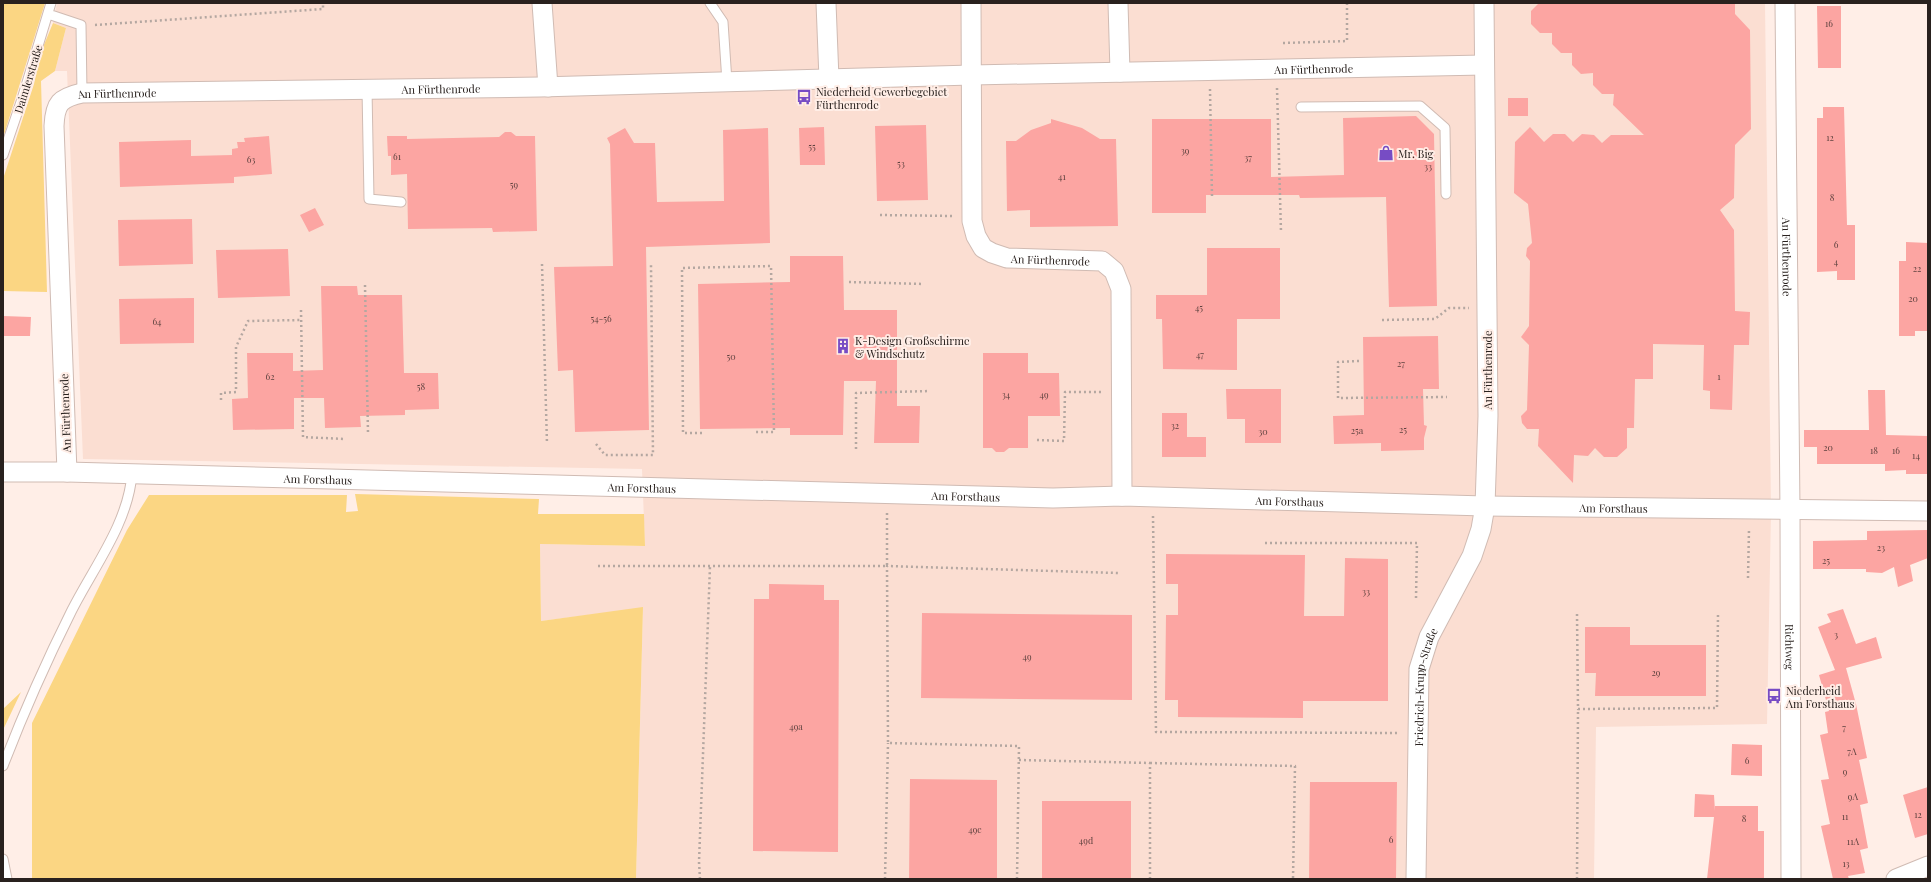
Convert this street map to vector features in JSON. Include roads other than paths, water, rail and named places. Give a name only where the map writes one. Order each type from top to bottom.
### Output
[{"type":"street","points":[[542,3],[548,87]]},
{"type":"street","points":[[826,3],[829,79]]},
{"type":"street","name":"An Fürthenrode","points":[[971,3],[972,216],[976,236],[983,248],[1007,258],[1102,260],[1114,271],[1121,289],[1122,496]]},
{"type":"street","points":[[1118,3],[1120,72]]},
{"type":"street","name":"An Fürthenrode","points":[[1484,3],[1488,416],[1485,506]]},
{"type":"street","name":"An Fürthenrode","points":[[1785,3],[1790,511]]},
{"type":"street","name":"An Fürthenrode","points":[[67,472],[54,116],[60,101],[67,96],[82,93],[548,87],[972,75],[1484,65]]},
{"type":"street","name":"Am Forsthaus","points":[[3,472],[67,472],[1053,498],[1122,496],[1485,506],[1790,511],[1928,511]]},
{"type":"street","name":"Friedrich-Krupp-Straße","points":[[1416,879],[1419,669],[1429,637],[1472,556],[1481,530],[1485,506]]},
{"type":"street","name":"Richtweg","points":[[1790,511],[1791,879]]},
{"type":"street","points":[[1896,879],[1928,866]]},
{"type":"lane","name":"Daimlerstraße","points":[[3,155],[22,99],[50,3]]},
{"type":"lane","points":[[710,3],[723,22],[727,82]]},
{"type":"lane","points":[[48,14],[81,26],[82,93]]},
{"type":"lane","points":[[367,89],[369,199],[401,202]]},
{"type":"lane","points":[[1301,107],[1420,106],[1446,128],[1446,194]]},
{"type":"lane","points":[[3,766],[15,735],[71,612],[117,527],[130,494],[132,474]]},
{"type":"lane","points":[[3,859],[7,879]]},
{"type":"place","name":"Niederheid Gewerbegebiet Fürthenrode","points":[[804,97]]},
{"type":"place","name":"Mr. Big","points":[[1386,153]]},
{"type":"place","name":"K-Design Großschirme & Windschutz","points":[[843,346]]},
{"type":"place","name":"Niederheid Am Forsthaus","points":[[1774,696]]}]
